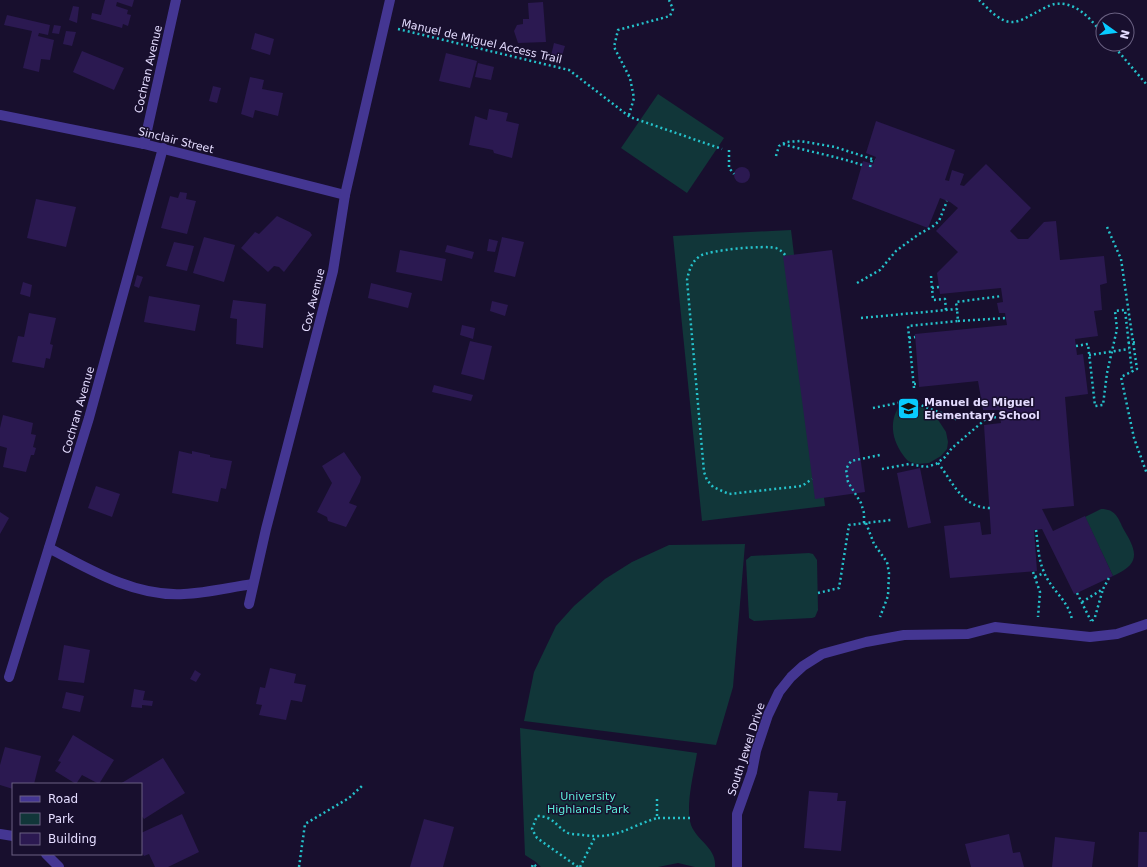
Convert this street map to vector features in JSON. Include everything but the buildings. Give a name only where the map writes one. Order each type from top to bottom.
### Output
[{"type":"street","name":"Cochran Avenue","points":[[144,144],[176,0]]},
{"type":"street","name":"Cox Avenue","points":[[249,604],[333,271],[345,195],[390,0]]},
{"type":"street","name":"Sinclair Street","points":[[0,115],[163,148],[345,195]]},
{"type":"street","name":"Cochran Avenue","points":[[9,677],[89,418],[163,148]]},
{"type":"street","points":[[49,548],[84,567],[140,590],[183,594],[253,584]]},
{"type":"street","name":"South Jewel Drive","points":[[736,867],[737,814],[752,772],[756,751],[768,715],[779,692],[791,677],[803,666],[822,654],[872,641],[904,635],[968,634],[996,628],[1090,637],[1117,634],[1147,624]]},
{"type":"street","points":[[0,834],[12,836]]},
{"type":"street","points":[[47,855],[59,867]]},
{"type":"path","points":[[629,115],[634,98],[630,78],[614,47],[618,30],[670,16],[673,9],[669,0]]},
{"type":"path","points":[[979,0],[1001,19],[1012,22],[1026,18],[1054,4],[1067,4],[1085,14],[1095,25]]},
{"type":"path","name":"Manuel de Miguel Access Trail","points":[[384,26],[569,70],[629,115],[722,149]]},
{"type":"path","points":[[1119,52],[1147,85]]},
{"type":"path","points":[[776,156],[779,146],[782,144],[800,141],[835,147],[873,160],[870,167]]},
{"type":"path","points":[[782,144],[812,153],[830,154],[862,165]]},
{"type":"path","points":[[729,150],[729,168],[734,174]]},
{"type":"path","points":[[857,283],[880,270],[896,251],[939,221],[947,201]]},
{"type":"path","points":[[1107,227],[1121,259],[1135,342],[1137,369],[1121,377],[1134,438],[1147,474]]},
{"type":"path","points":[[785,255],[780,250],[771,247],[739,248],[708,253],[700,256],[693,262],[689,271],[687,280],[704,472],[707,480],[713,487],[729,494],[802,486],[812,479]]},
{"type":"path","points":[[931,276],[933,300],[944,299],[946,310]]},
{"type":"path","points":[[932,288],[939,287]]},
{"type":"path","points":[[958,321],[956,302],[1002,296]]},
{"type":"path","points":[[861,318],[957,308]]},
{"type":"path","points":[[1076,346],[1088,344],[1095,406],[1103,405],[1104,389],[1111,352],[1118,329],[1115,311],[1125,310],[1132,372]]},
{"type":"path","points":[[914,388],[908,326],[1006,318]]},
{"type":"path","points":[[909,338],[915,337]]},
{"type":"path","points":[[1128,343],[1135,342]]},
{"type":"path","points":[[1089,355],[1129,349]]},
{"type":"path","points":[[914,384],[919,384]]},
{"type":"path","points":[[874,408],[908,401],[956,419],[1000,417]]},
{"type":"path","points":[[882,469],[909,464],[926,467],[938,463],[952,448],[987,418]]},
{"type":"path","points":[[880,455],[850,461],[846,469],[848,482],[861,503],[865,523],[874,544],[887,562],[889,573],[888,596],[880,617]]},
{"type":"path","points":[[938,463],[960,495],[967,502],[979,508],[990,508]]},
{"type":"path","points":[[818,593],[839,588],[849,525],[891,520]]},
{"type":"path","points":[[1036,530],[1044,573],[1068,607],[1073,622]]},
{"type":"path","points":[[1033,572],[1040,592],[1037,624]]},
{"type":"path","points":[[1035,577],[1044,573]]},
{"type":"path","points":[[1077,593],[1092,622],[1095,618],[1103,589],[1109,578]]},
{"type":"path","points":[[1082,602],[1103,589]]},
{"type":"path","points":[[299,867],[305,824],[349,798],[362,786]]},
{"type":"path","points":[[657,799],[657,818]]},
{"type":"path","points":[[596,837],[579,867],[537,838],[532,829],[536,816],[547,816],[569,833],[596,837],[624,832],[644,822],[657,818],[691,818]]},
{"type":"path","points":[[532,867],[534,864],[537,867]]},
{"type":"green space","points":[[658,94],[724,138],[687,193],[621,148]]},
{"type":"green space","points":[[791,230],[825,506],[702,521],[673,236]]},
{"type":"green space","points":[[910,403],[933,412],[946,432],[948,442],[947,449],[941,456],[929,463],[916,464],[908,461],[895,441],[893,426],[896,412],[900,405]]},
{"type":"green space","points":[[1101,509],[1106,509],[1116,515],[1129,538],[1134,551],[1134,557],[1128,567],[1122,572],[1113,576],[1085,517]]},
{"type":"green space","points":[[745,544],[733,687],[716,745],[524,721],[534,672],[556,626],[574,606],[605,579],[632,562],[669,545]]},
{"type":"green space","points":[[813,554],[817,560],[818,610],[815,617],[754,621],[749,618],[746,560],[751,556]]},
{"type":"green space","name":"University Highlands Park","points":[[520,728],[697,753],[689,799],[689,817],[694,831],[713,855],[715,867],[695,867],[678,863],[658,867],[541,867],[525,855]]},
{"type":"place","name":"Manuel de Miguel Elementary School","points":[[908,408]]}]
